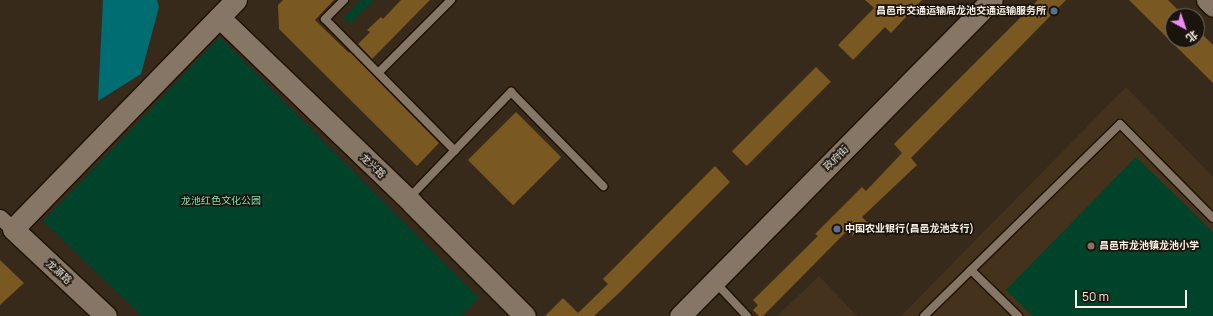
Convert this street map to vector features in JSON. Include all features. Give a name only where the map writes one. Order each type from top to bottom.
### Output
[{"type":"street","points":[[6,223],[236,0]]},
{"type":"street","name":"政府街","points":[[680,316],[992,0]]},
{"type":"street","points":[[1207,0],[1213,6]]},
{"type":"street","name":"龙兴路","points":[[219,17],[407,199],[525,316]]},
{"type":"street","name":"龙源路","points":[[6,223],[106,316]]},
{"type":"lane","points":[[344,0],[325,19],[379,72],[455,151]]},
{"type":"lane","points":[[379,72],[451,0]]},
{"type":"lane","points":[[407,199],[511,92],[603,186]]},
{"type":"lane","points":[[924,316],[1120,124],[1213,218]]},
{"type":"lane","points":[[971,270],[1018,316]]},
{"type":"lane","points":[[714,282],[747,316]]},
{"type":"shaded area","name":"昌邑市龙池镇龙池小学","points":[[1126,87],[1213,177],[1213,316],[901,316]]},
{"type":"shaded area","points":[[819,276],[857,316],[777,316]]},
{"type":"green space","points":[[361,0],[374,0],[350,24],[344,17]]},
{"type":"green space","name":"龙池红色文化公园","points":[[220,37],[479,298],[461,316],[142,316],[43,221]]},
{"type":"green space","points":[[1136,157],[1213,232],[1213,316],[1033,316],[1006,290]]},
{"type":"water","points":[[103,0],[157,0],[159,7],[141,74],[98,101]]},
{"type":"building","points":[[283,0],[334,0],[315,20],[349,53],[350,52],[439,143],[417,166],[279,29],[278,5]]},
{"type":"building","points":[[401,0],[430,0],[372,59],[358,44],[370,32],[367,30],[381,17],[383,19]]},
{"type":"building","points":[[865,0],[922,0],[891,33],[885,27],[853,60],[838,45],[874,8]]},
{"type":"building","points":[[1038,0],[1066,0],[911,158],[917,165],[862,217],[867,222],[852,236],[847,231],[763,316],[759,316],[753,310],[758,305],[753,300],[818,236],[815,234],[862,187],[866,191],[902,153],[894,144]]},
{"type":"building","points":[[1129,0],[1168,0],[1176,8],[1165,8],[1165,36]]},
{"type":"building","points":[[1205,37],[1213,45],[1213,83],[1178,48],[1205,48]]},
{"type":"building","points":[[816,67],[831,82],[747,166],[732,151]]},
{"type":"building","points":[[516,112],[561,157],[513,205],[468,160]]},
{"type":"building","points":[[715,166],[730,182],[594,316],[545,316],[563,298],[578,313],[608,284],[603,279]]},
{"type":"building","points":[[0,260],[24,283],[0,305]]},
{"type":"place","name":"昌邑市交通运输局龙池交通运输服务所","points":[[1054,11]]},
{"type":"place","name":"中国农业银行(昌邑龙池支行)","points":[[837,229]]},
{"type":"place","name":"昌邑市龙池镇龙池小学","points":[[1091,246]]}]
